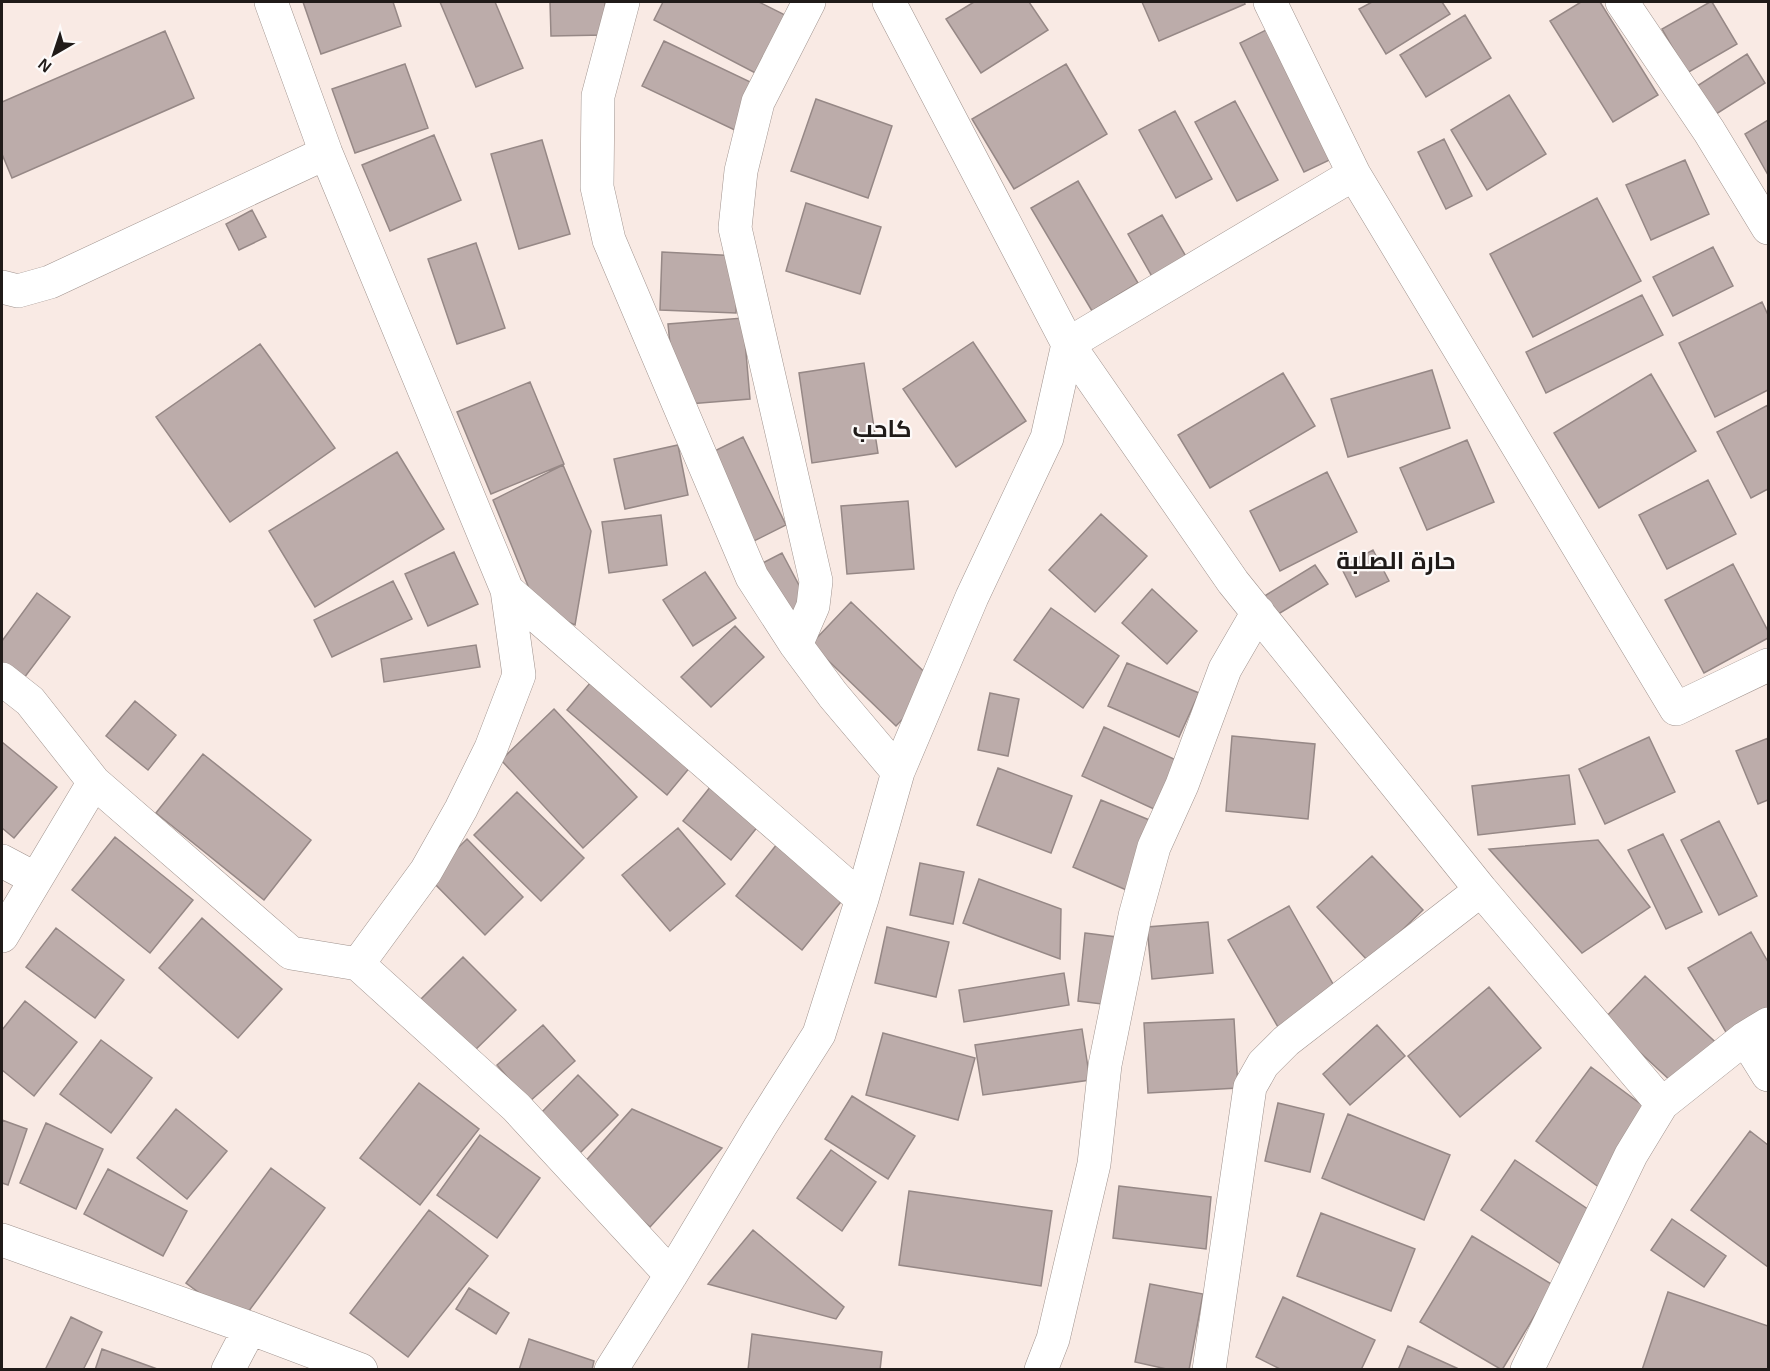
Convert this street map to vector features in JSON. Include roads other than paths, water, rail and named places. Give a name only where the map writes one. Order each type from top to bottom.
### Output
[{"type":"street","points":[[271,2],[326,153],[507,590],[519,675],[491,748],[461,809],[426,871],[358,964]]},
{"type":"street","points":[[623,2],[598,96],[597,187],[609,240],[752,577],[796,645],[833,695],[898,772]]},
{"type":"street","points":[[796,645],[813,606],[816,581],[735,228],[741,171],[758,102],[809,2]]},
{"type":"street","points":[[889,2],[1068,344],[1233,582],[1481,890],[1662,1104]]},
{"type":"street","points":[[1270,2],[1354,174],[1676,709],[1768,665]]},
{"type":"street","points":[[1622,2],[1709,131],[1768,228]]},
{"type":"street","points":[[2,288],[18,291],[50,282],[326,153]]},
{"type":"street","points":[[611,1370],[819,1034],[862,899],[898,772],[972,597],[1047,438],[1068,344],[1354,174]]},
{"type":"street","points":[[507,590],[862,899]]},
{"type":"street","points":[[1041,1370],[1053,1339],[1095,1164],[1105,1065],[1135,916],[1154,847],[1182,785],[1225,669],[1258,612]]},
{"type":"street","points":[[2,679],[30,701],[94,783],[291,953],[358,964],[516,1107],[671,1275]]},
{"type":"street","points":[[2,936],[94,783]]},
{"type":"street","points":[[2,861],[36,879]]},
{"type":"street","points":[[1209,1370],[1250,1086],[1263,1064],[1286,1041],[1481,890]]},
{"type":"street","points":[[1527,1370],[1630,1155],[1662,1104],[1756,1031],[1768,1075]]},
{"type":"street","points":[[2,1240],[361,1370]]},
{"type":"street","points":[[228,1370],[250,1328]]},
{"type":"district","name":"كاحب","points":[[882,429]]},
{"type":"district","name":"حارة الصلبة","points":[[1396,561]]}]
